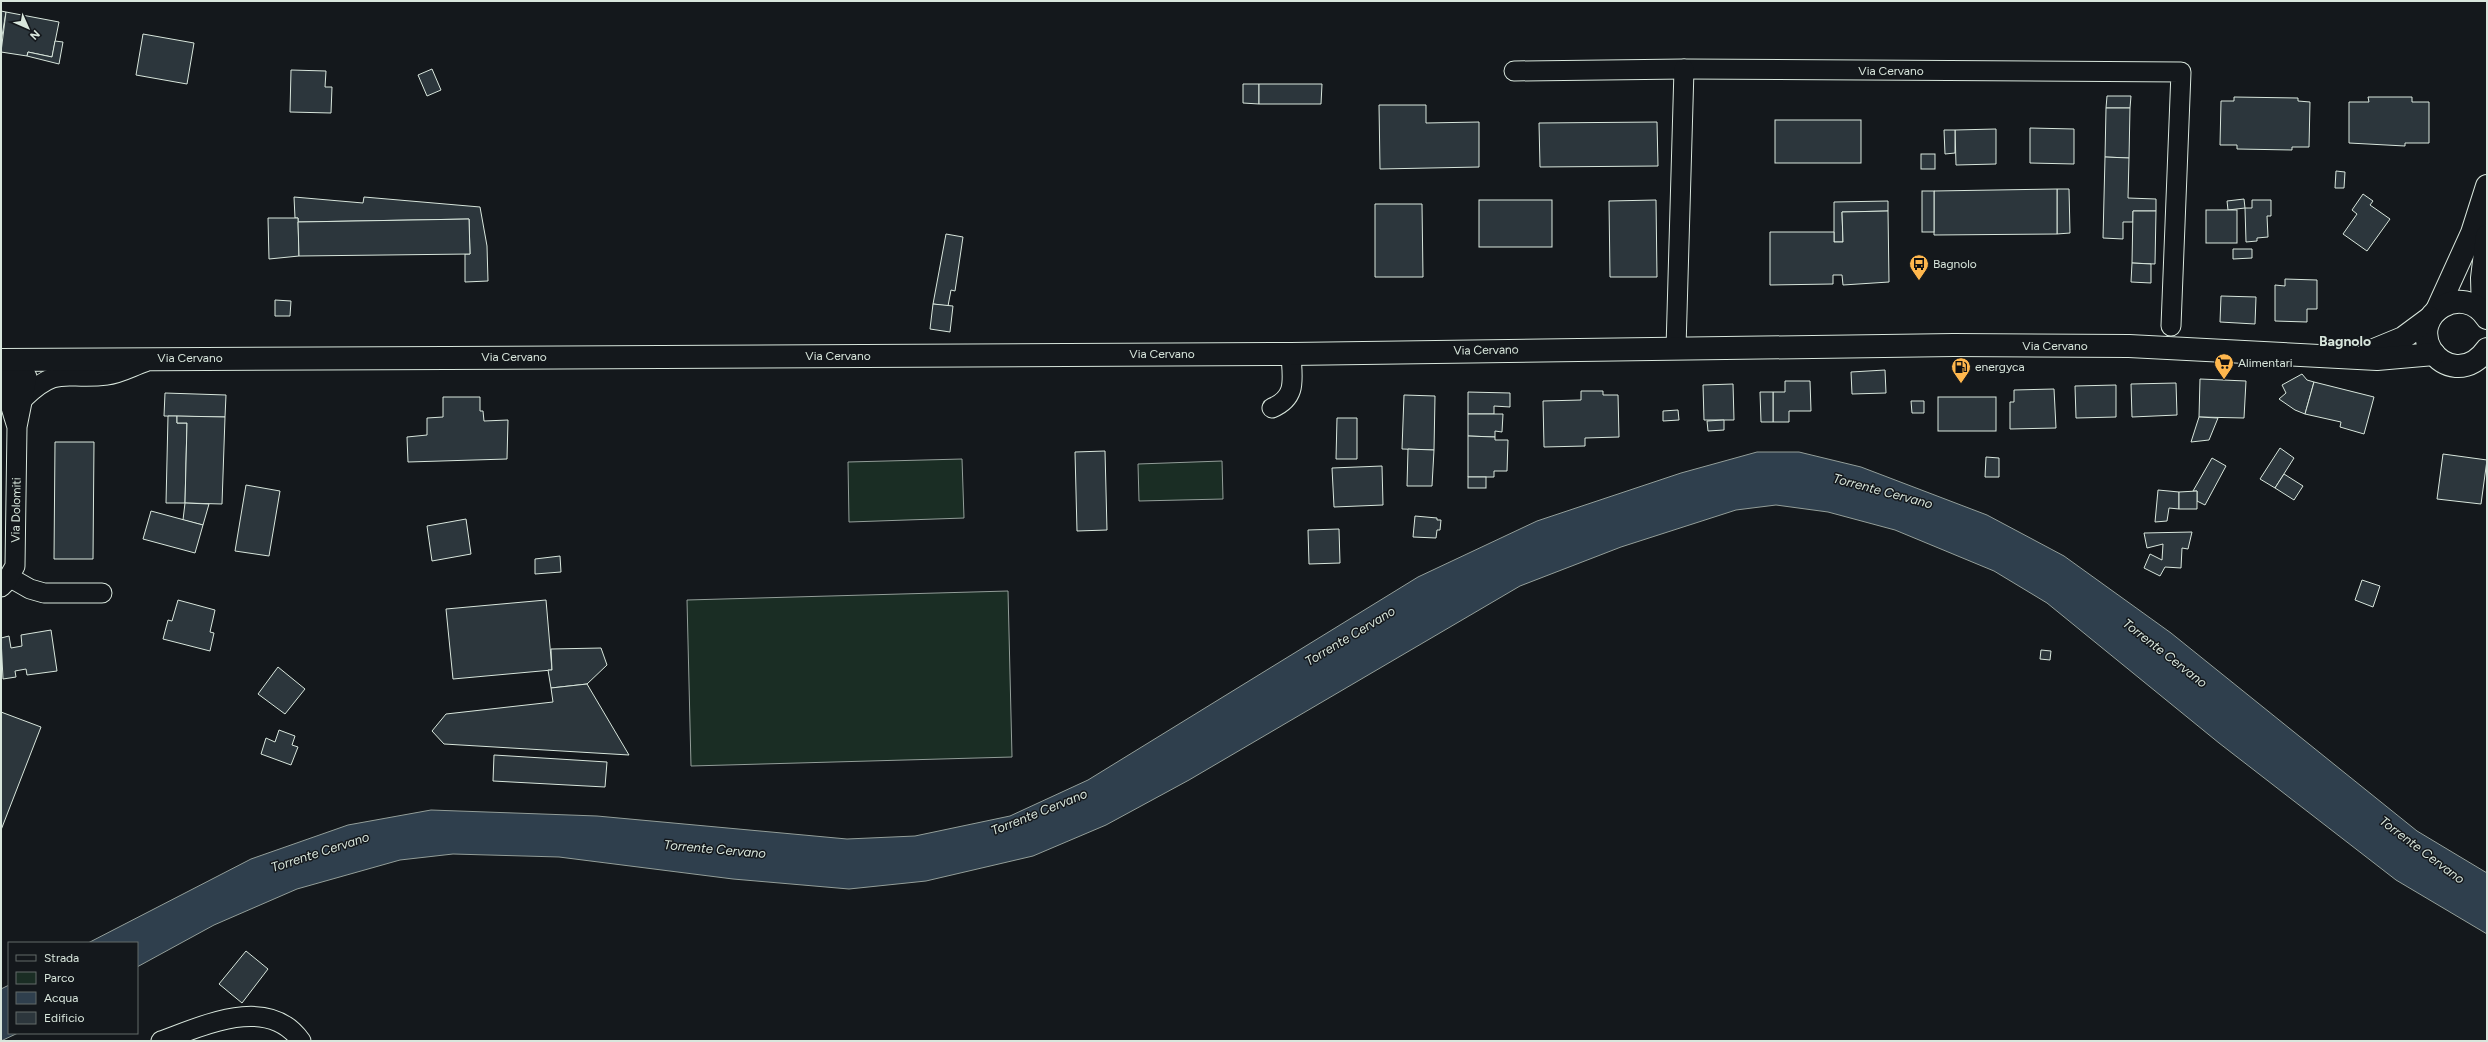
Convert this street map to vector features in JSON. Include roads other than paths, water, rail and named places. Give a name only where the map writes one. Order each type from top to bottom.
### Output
[{"type":"main road","points":[[2483,358],[2458,366],[2441,360],[2434,354],[2426,337],[2433,314],[2472,233],[2487,186]]},
{"type":"main road","points":[[2485,315],[2482,278],[2487,236]]},
{"type":"main road","points":[[2348,358],[2389,346],[2403,338],[2445,304],[2466,302],[2485,315]]},
{"type":"main road","name":"Via Cervano","points":[[9,360],[153,358],[1291,354],[1676,348],[2129,346],[2377,359],[2434,354]]},
{"type":"street","name":"Via Cervano","points":[[1514,71],[1684,69],[2181,72],[2171,326]]},
{"type":"street","points":[[1676,348],[1684,69]]},
{"type":"street","points":[[1272,408],[1287,400],[1291,392],[1291,354]]},
{"type":"street","points":[[11,395],[37,386],[52,376],[64,374],[107,375],[153,358]]},
{"type":"street","name":"Via Dolomiti","points":[[5,582],[15,566],[17,427],[11,395],[6,379],[9,370],[9,360]]},
{"type":"street","points":[[5,582],[44,593],[102,594]]},
{"type":"street","points":[[161,1041],[226,1018],[253,1016],[275,1021],[295,1033],[301,1041]]},
{"type":"water","name":"Torrente Cervano","points":[[1757,452],[1799,452],[1861,467],[1987,515],[2064,556],[2171,633],[2417,831],[2487,873],[2487,934],[2396,880],[2219,743],[2047,603],[1994,571],[1895,530],[1828,512],[1776,505],[1736,510],[1621,547],[1520,586],[1189,780],[1106,825],[1033,856],[926,881],[849,889],[733,879],[559,857],[453,854],[400,860],[297,889],[214,925],[138,966],[138,942],[90,942],[251,859],[348,825],[431,810],[597,816],[847,839],[915,836],[1010,816],[1088,780],[1418,577],[1537,521],[1681,473]]},
{"type":"water","points":[[8,986],[8,1034],[16,1034],[1,1041],[1,989]]},
{"type":"place","name":"Bagnolo","points":[[1919,281]]},
{"type":"place","name":"Alimentari","points":[[2224,380]]},
{"type":"place","name":"energyca","points":[[1961,384]]},
{"type":"district","name":"Bagnolo","points":[[2345,341]]}]
